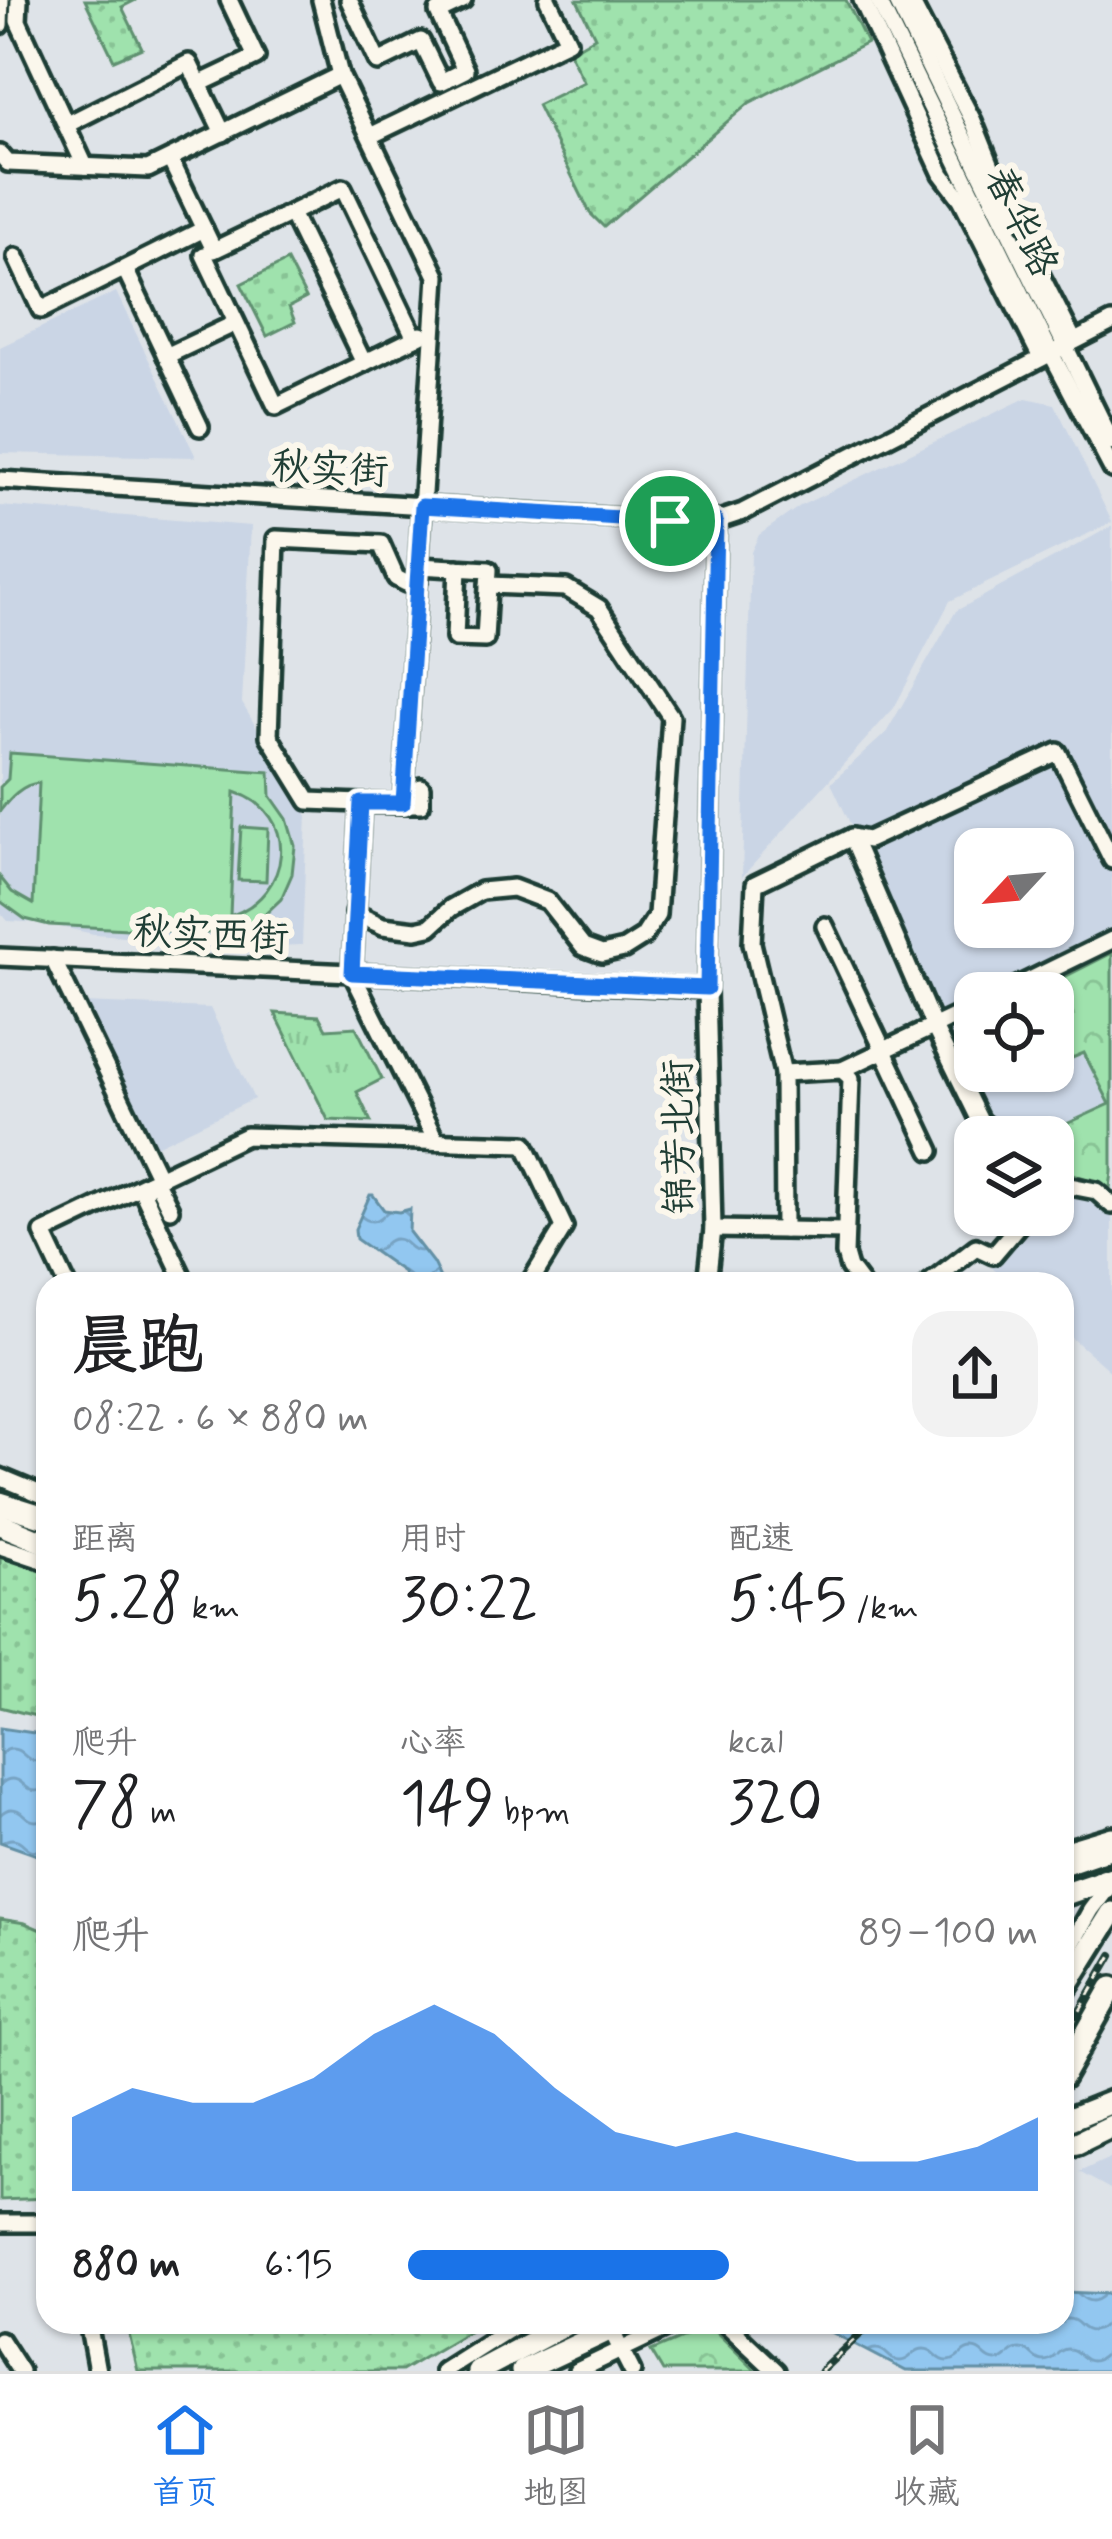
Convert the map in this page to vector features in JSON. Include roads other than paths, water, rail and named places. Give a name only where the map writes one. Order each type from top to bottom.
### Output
[{"type":"main road","points":[[0,1504],[36,1514]]},
{"type":"main road","points":[[0,1525],[36,1539]]},
{"type":"main road","points":[[1074,1860],[1112,1847]]},
{"type":"main road","points":[[1074,1891],[1112,1880]]},
{"type":"main road","points":[[1074,1974],[1112,1912]]},
{"type":"main road","points":[[1074,2056],[1112,1988]]},
{"type":"main road","points":[[1074,2117],[1112,2102]]},
{"type":"main road","points":[[1074,2143],[1112,2126]]},
{"type":"main road","points":[[463,2371],[483,2367],[547,2334]]},
{"type":"main road","points":[[522,2371],[607,2334]]},
{"type":"street","points":[[0,25],[1,0]]},
{"type":"street","points":[[20,0],[18,21],[85,166]]},
{"type":"street","points":[[199,84],[256,56],[229,0]]},
{"type":"street","points":[[321,0],[340,75],[437,276],[422,506],[427,574],[403,803]]},
{"type":"street","points":[[349,0],[378,62],[421,41],[440,82],[465,70],[438,12],[463,0]]},
{"type":"street","points":[[370,136],[568,41],[548,0]]},
{"type":"street","points":[[862,0],[942,174],[1058,350]]},
{"type":"street","name":"春华路","points":[[878,0],[1058,350],[1112,442]]},
{"type":"street","name":"春华路","points":[[896,0],[1112,469]]},
{"type":"street","points":[[910,0],[973,122],[1016,227],[1058,350]]},
{"type":"street","points":[[66,124],[189,63],[223,133]]},
{"type":"street","points":[[0,154],[8,163],[148,170],[340,75]]},
{"type":"street","points":[[170,159],[236,323],[276,406],[434,328]]},
{"type":"street","points":[[209,253],[343,188],[415,338]]},
{"type":"street","points":[[291,213],[364,363]]},
{"type":"street","points":[[16,257],[41,310],[199,232]]},
{"type":"street","points":[[124,269],[200,428]]},
{"type":"street","name":"秋实街","points":[[0,480],[716,521],[743,512],[1112,322]]},
{"type":"street","points":[[166,356],[236,323]]},
{"type":"street","name":"锦芳北街","points":[[708,1272],[713,1228],[707,988],[716,521]]},
{"type":"street","points":[[421,787],[421,805],[309,801],[269,736],[276,539],[381,544],[396,578],[406,583],[458,568],[489,570],[485,639],[454,638],[458,568]]},
{"type":"street","points":[[354,913],[383,926],[416,930],[430,927],[481,892],[513,888],[548,902],[583,947],[602,954],[624,949],[643,937],[657,915],[671,717],[599,608],[566,588],[488,585]]},
{"type":"street","points":[[784,1230],[783,1073],[752,943],[754,884],[852,837],[868,840],[1058,752],[1112,860]]},
{"type":"street","points":[[361,803],[352,973],[436,1142]]},
{"type":"street","points":[[852,837],[978,1116]]},
{"type":"street","points":[[824,926],[931,1151]]},
{"type":"street","points":[[1046,972],[1112,940]]},
{"type":"street","name":"秋实西街","points":[[0,957],[707,988]]},
{"type":"street","points":[[52,959],[151,1184],[182,1272]]},
{"type":"street","points":[[783,1073],[842,1070],[954,1017]]},
{"type":"street","points":[[842,1070],[851,1078],[845,1254],[852,1272]]},
{"type":"street","points":[[61,1272],[43,1234],[246,1136],[525,1144],[564,1227],[537,1272]]},
{"type":"street","points":[[120,1207],[151,1184]]},
{"type":"street","points":[[151,1184],[170,1209]]},
{"type":"street","points":[[1074,1187],[1096,1191],[1112,1204]]},
{"type":"street","points":[[713,1228],[845,1231]]},
{"type":"street","points":[[944,1272],[976,1247],[993,1255],[1010,1236]]},
{"type":"street","points":[[0,1477],[36,1492]]},
{"type":"street","points":[[0,1546],[36,1558]]},
{"type":"street","points":[[1074,1846],[1112,1835]]},
{"type":"street","points":[[1074,1940],[1112,1880]]},
{"type":"street","points":[[0,2223],[36,2223]]},
{"type":"street","points":[[90,2334],[97,2371]]},
{"type":"street","points":[[443,2371],[501,2334]]},
{"type":"street","points":[[578,2371],[612,2334]]},
{"type":"street","points":[[618,2334],[632,2371]]},
{"type":"street","points":[[737,2334],[776,2371]]},
{"type":"street","points":[[0,2340],[20,2371]]},
{"type":"water","points":[[370,1195],[384,1210],[410,1209],[409,1232],[437,1272],[403,1272],[356,1239],[355,1229]]},
{"type":"water","points":[[0,1728],[36,1733],[36,1855],[0,1842]]},
{"type":"water","points":[[1074,2292],[1112,2294],[1112,2371],[906,2371],[835,2334],[1074,2334]]},
{"type":"railway","points":[[1074,2021],[1112,1955]]},
{"type":"railway","points":[[821,2371],[860,2334]]}]
